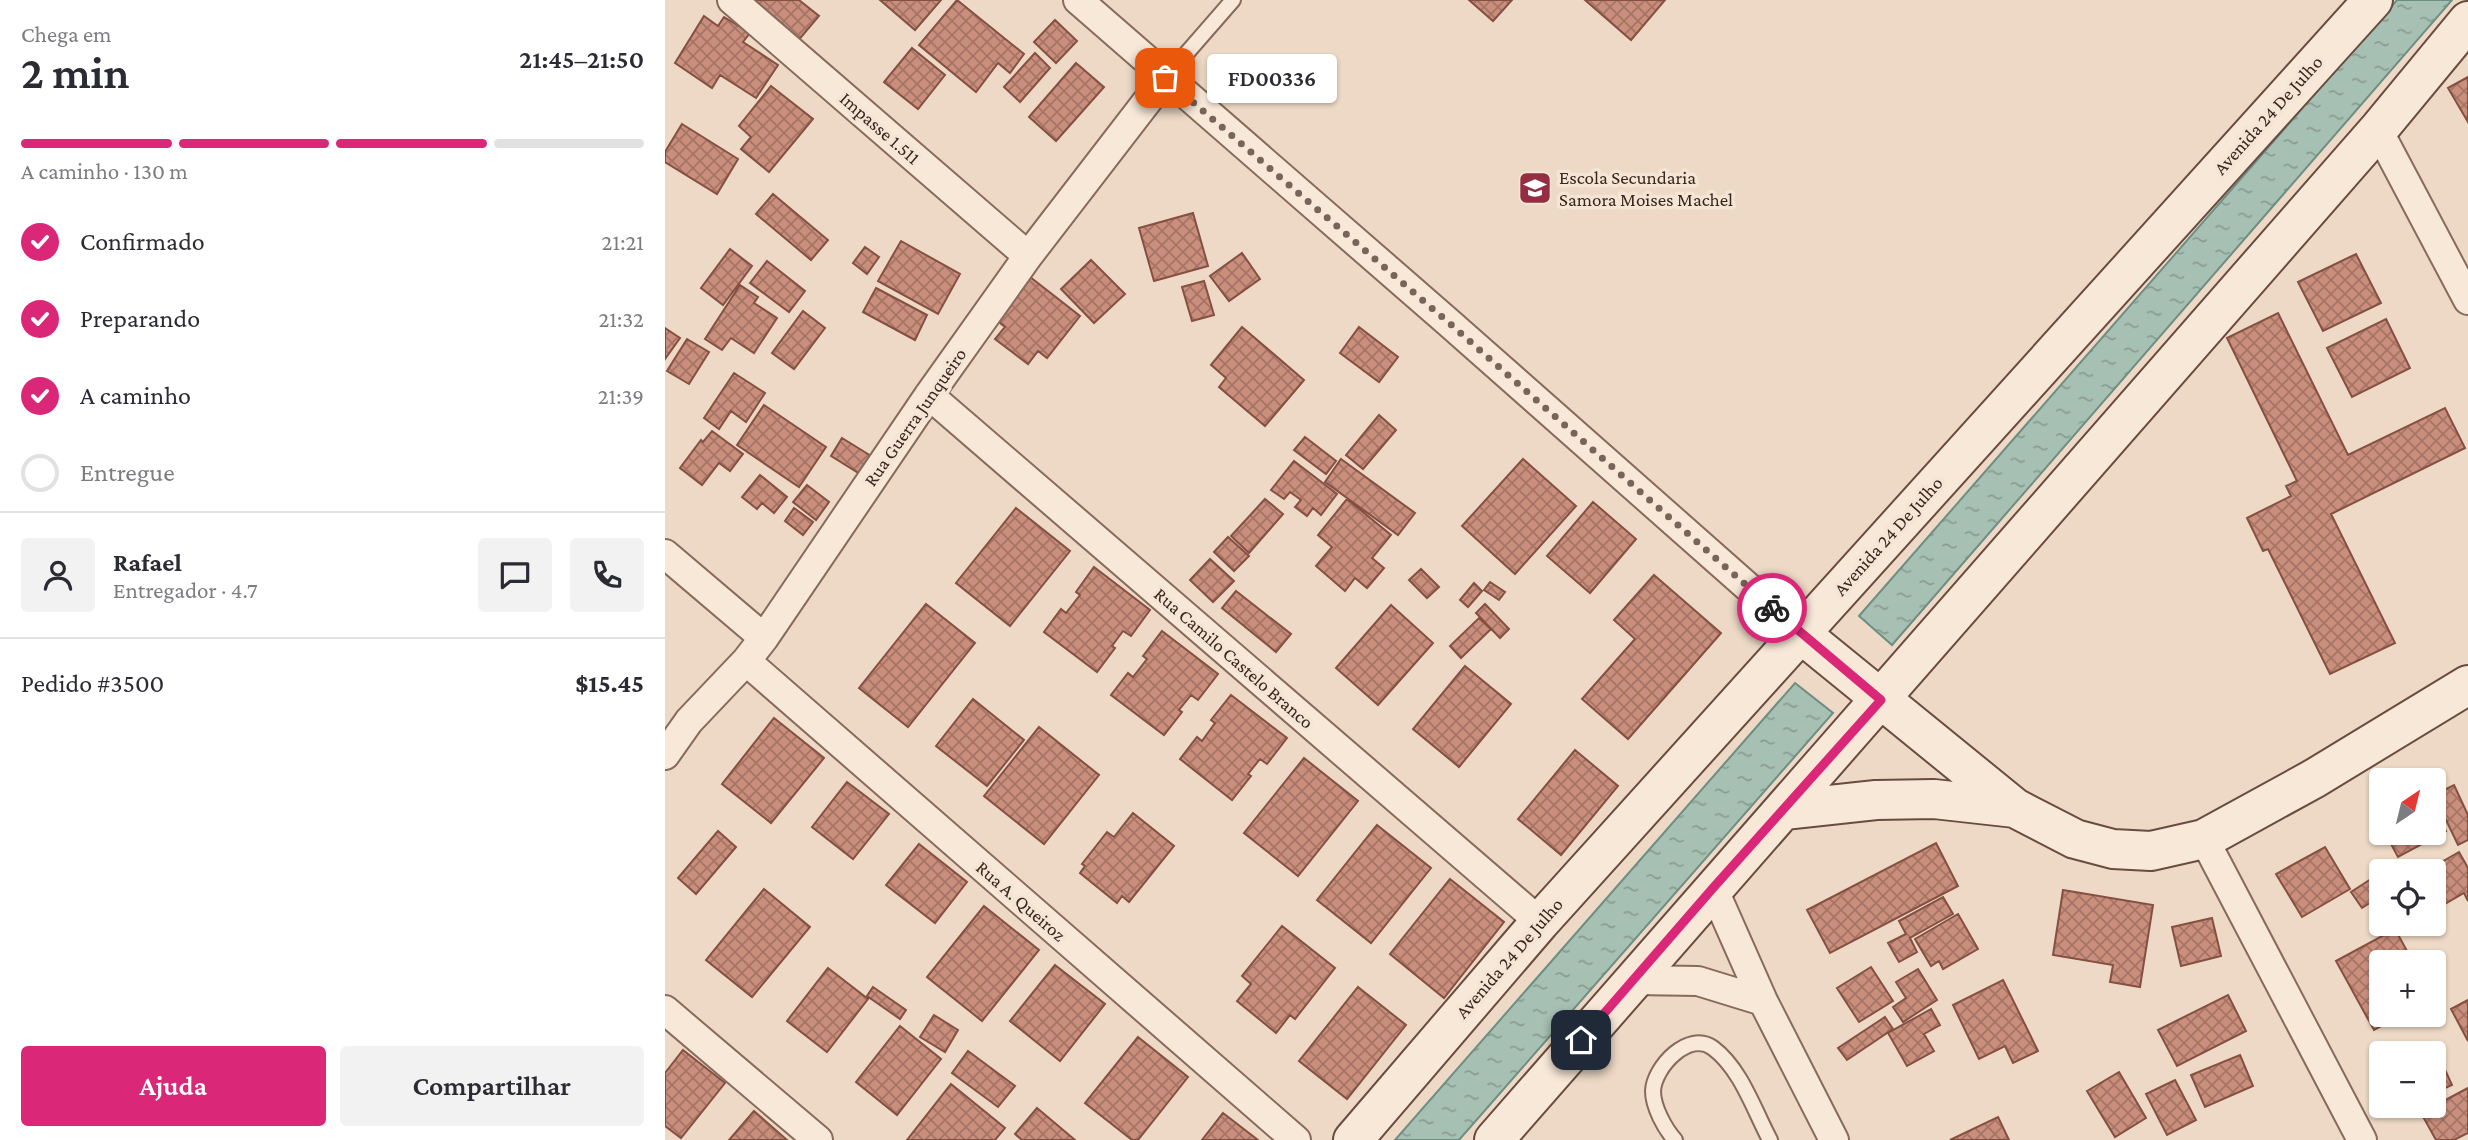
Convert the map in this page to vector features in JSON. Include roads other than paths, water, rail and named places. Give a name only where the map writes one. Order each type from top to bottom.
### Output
[{"type":"street","name":"Impasse 1.511","points":[[732,0],[1028,256]]},
{"type":"street","points":[[1078,0],[1800,633],[2015,808],[2075,839],[2113,849],[2151,851],[2204,839],[2315,778],[2468,685]]},
{"type":"street","name":"Avenida 24 De Julho","points":[[1353,1140],[1540,922],[2373,0]]},
{"type":"street","points":[[1494,1140],[2378,130],[2468,21]]},
{"type":"street","name":"Rua Guerra Junqueiro","points":[[665,755],[689,721],[764,638],[929,395],[1028,256],[1165,78]]},
{"type":"street","points":[[2378,130],[2468,300]]},
{"type":"street","name":"Rua Camilo Castelo Branco","points":[[929,395],[1540,922]]},
{"type":"street","points":[[665,554],[764,638]]},
{"type":"street","name":"Rua A. Queiroz","points":[[746,661],[1296,1140]]},
{"type":"street","points":[[1784,810],[1899,799],[1934,799],[2015,808]]},
{"type":"street","points":[[2204,839],[2362,1140]]},
{"type":"street","points":[[1713,888],[1763,1001],[1834,1140]]},
{"type":"street","points":[[1633,980],[1698,981],[1763,1001]]},
{"type":"street","points":[[665,1010],[818,1140]]},
{"type":"lane","points":[[1165,78],[1233,0]]},
{"type":"lane","points":[[1675,1140],[1663,1127],[1653,1091],[1662,1063],[1688,1044],[1710,1045],[1730,1064],[1770,1140]]},
{"type":"water","points":[[2397,0],[2452,0],[1892,645],[1859,616]]},
{"type":"water","points":[[1795,683],[1833,713],[1459,1140],[1395,1140]]},
{"type":"place","name":"FD00336","points":[[1165,78]]},
{"type":"place","name":"Escola Secundaria Samora Moises Machel","points":[[1535,188]]}]
